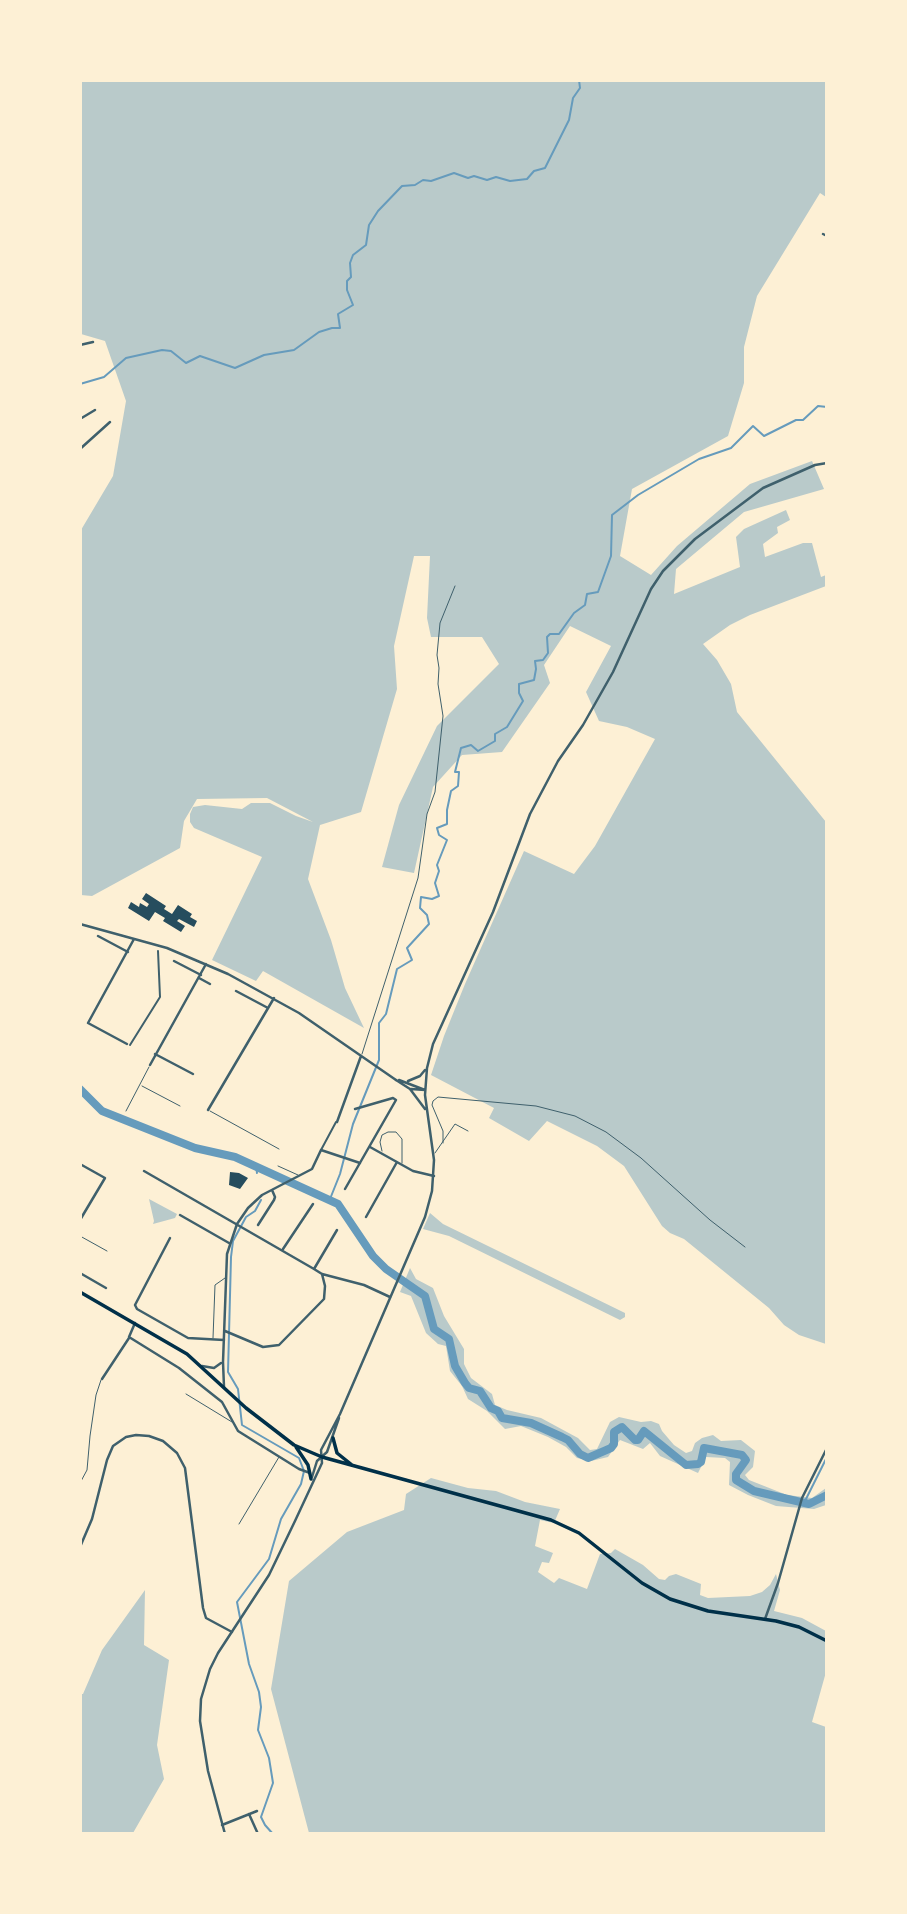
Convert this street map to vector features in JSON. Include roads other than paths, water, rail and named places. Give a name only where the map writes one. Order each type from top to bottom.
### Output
[{"type":"main road","points":[[80,1292],[179,1348],[202,1366],[246,1408],[294,1445],[304,1457],[311,1479]]},
{"type":"main road","points":[[333,1438],[337,1453],[354,1466]]},
{"type":"main road","points":[[294,1445],[322,1458],[551,1520],[579,1533],[642,1583],[670,1599],[708,1611],[765,1619],[799,1628],[827,1640]]},
{"type":"street","points":[[80,345],[93,342]]},
{"type":"street","points":[[80,419],[95,410]]},
{"type":"street","points":[[80,449],[110,422]]},
{"type":"street","points":[[225,1833],[208,1771],[200,1721],[201,1699],[210,1669],[268,1575],[322,1463],[321,1450],[340,1415],[425,1217],[434,1176],[434,1155],[425,1090],[433,1044],[493,912],[534,804],[613,672],[657,580],[695,539],[763,488],[827,463]]},
{"type":"street","points":[[80,924],[135,939],[206,964],[274,998],[410,1089],[428,1112]]},
{"type":"street","points":[[99,936],[128,952]]},
{"type":"street","points":[[135,939],[88,1023],[129,1045],[160,997],[158,951]]},
{"type":"street","points":[[174,961],[210,984]]},
{"type":"street","points":[[149,1065],[206,964]]},
{"type":"street","points":[[236,991],[268,1007]]},
{"type":"street","points":[[208,1110],[274,998]]},
{"type":"street","points":[[155,1054],[192,1074]]},
{"type":"street","points":[[224,1387],[229,1243],[256,1200],[312,1169],[334,1122],[337,1122],[361,1056]]},
{"type":"street","points":[[404,1082],[420,1076],[427,1068]]},
{"type":"street","points":[[396,1080],[425,1090]]},
{"type":"street","points":[[410,1089],[425,1090]]},
{"type":"street","points":[[345,1189],[396,1100],[393,1098],[355,1109]]},
{"type":"street","points":[[369,1147],[402,1165],[434,1176]]},
{"type":"street","points":[[321,1150],[360,1163]]},
{"type":"street","points":[[366,1217],[397,1162]]},
{"type":"street","points":[[80,1164],[104,1178],[80,1220]]},
{"type":"street","points":[[144,1171],[314,1269],[364,1285],[390,1297]]},
{"type":"street","points":[[258,1225],[274,1200],[272,1190]]},
{"type":"street","points":[[283,1250],[313,1204]]},
{"type":"street","points":[[180,1215],[229,1243]]},
{"type":"street","points":[[314,1269],[337,1230]]},
{"type":"street","points":[[170,1238],[135,1305],[137,1309],[188,1338],[224,1340]]},
{"type":"street","points":[[80,1273],[106,1288]]},
{"type":"street","points":[[228,1332],[263,1347],[279,1345],[324,1299],[323,1273]]},
{"type":"street","points":[[102,1379],[135,1323]]},
{"type":"street","points":[[129,1337],[179,1368],[222,1402],[238,1431],[311,1473]]},
{"type":"street","points":[[202,1366],[214,1368],[223,1362]]},
{"type":"street","points":[[308,1490],[317,1461],[327,1452],[340,1415]]},
{"type":"street","points":[[80,1547],[92,1519],[113,1446],[126,1437],[136,1435],[163,1441],[177,1452],[185,1468],[206,1618],[232,1632]]},
{"type":"street","points":[[765,1619],[800,1504],[827,1448]]},
{"type":"street","points":[[222,1825],[257,1811]]},
{"type":"street","points":[[249,1814],[258,1833]]},
{"type":"lane","points":[[361,1056],[369,1038],[373,1014],[418,878],[428,814],[435,792],[443,716],[437,655],[440,623],[455,586]]},
{"type":"lane","points":[[126,1111],[149,1065]]},
{"type":"lane","points":[[140,1084],[180,1106]]},
{"type":"lane","points":[[443,1143],[443,1131],[432,1105],[439,1097],[536,1106],[575,1116],[606,1132],[640,1158],[726,1234],[745,1247]]},
{"type":"lane","points":[[208,1110],[279,1149]]},
{"type":"lane","points":[[434,1155],[456,1124],[468,1131]]},
{"type":"lane","points":[[383,1154],[380,1144],[382,1135],[396,1132],[402,1139],[402,1165]]},
{"type":"lane","points":[[278,1166],[301,1176]]},
{"type":"lane","points":[[80,1236],[107,1251]]},
{"type":"lane","points":[[212,1340],[215,1285],[219,1280],[227,1278]]},
{"type":"lane","points":[[80,1483],[88,1470],[96,1395],[102,1379]]},
{"type":"lane","points":[[186,1394],[233,1422]]},
{"type":"lane","points":[[239,1524],[279,1457]]},
{"type":"waterway","points":[[80,384],[104,377],[126,358],[162,350],[171,351],[186,363],[200,356],[235,368],[264,355],[294,350],[319,332],[340,328],[338,314],[353,305],[347,290],[353,255],[366,245],[369,225],[378,211],[402,186],[415,185],[423,180],[431,181],[454,173],[487,180],[496,177],[510,181],[527,179],[534,171],[545,168],[569,120],[573,98],[580,88],[579,80]]},
{"type":"waterway","points":[[330,1199],[340,1174],[353,1124],[379,1060],[379,1023],[386,1014],[397,969],[412,960],[407,948],[429,924],[427,915],[420,908],[421,897],[432,899],[439,896],[435,883],[439,871],[437,865],[447,840],[439,835],[437,828],[447,824],[451,791],[458,786],[459,772],[455,772],[461,748],[471,745],[478,751],[495,741],[495,734],[507,727],[523,701],[519,684],[534,680],[535,661],[543,660],[548,653],[547,637],[550,634],[559,634],[574,613],[585,605],[587,594],[598,592],[611,556],[612,515],[638,495],[699,459],[731,448],[753,426],[764,436],[796,420],[803,420],[818,406],[827,407]]},
{"type":"waterway","points":[[80,1089],[102,1111],[195,1148],[235,1157],[338,1204],[373,1256],[386,1269],[425,1296],[434,1329],[449,1339],[455,1366],[465,1383],[469,1388],[480,1391],[491,1408],[498,1411],[502,1418],[531,1423],[562,1437],[588,1458],[611,1448],[614,1444],[614,1432],[622,1427],[635,1440],[638,1440],[644,1431],[686,1465],[701,1462],[704,1448],[742,1455],[746,1460],[736,1474],[736,1480],[754,1491],[809,1504],[827,1495]]},
{"type":"waterway","points":[[256,1166],[257,1173]]},
{"type":"waterway","points":[[261,1200],[255,1211],[246,1217],[233,1241],[228,1372],[238,1389],[242,1425],[299,1458],[304,1471],[301,1484],[281,1519],[269,1559],[237,1602],[249,1664],[259,1692],[261,1707],[258,1730],[269,1758],[273,1783],[261,1817],[273,1834]]},
{"type":"waterway","points":[[804,1503],[827,1457]]}]
